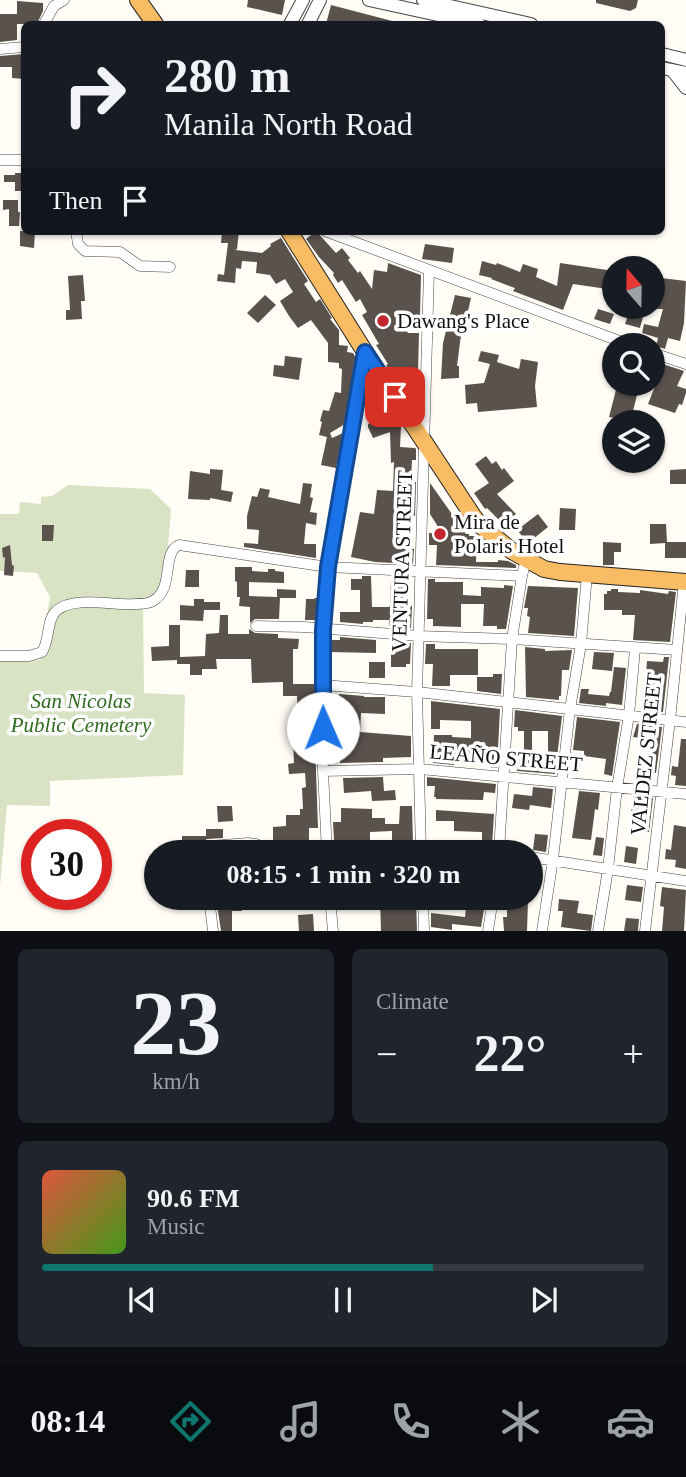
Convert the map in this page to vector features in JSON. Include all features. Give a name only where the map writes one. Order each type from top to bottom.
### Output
[{"type":"highway","points":[[138,0],[153,21]]},
{"type":"highway","points":[[292,235],[365,352],[480,525],[502,543],[544,569],[685,582]]},
{"type":"street","points":[[46,21],[54,6],[64,0]]},
{"type":"street","points":[[292,21],[303,0]]},
{"type":"street","points":[[310,21],[320,0]]},
{"type":"street","points":[[369,0],[465,21]]},
{"type":"street","points":[[423,0],[518,21]]},
{"type":"street","points":[[0,49],[21,47]]},
{"type":"street","points":[[665,54],[684,57]]},
{"type":"street","points":[[667,69],[686,73]]},
{"type":"street","points":[[667,69],[686,88]]},
{"type":"street","points":[[0,160],[21,160]]},
{"type":"street","points":[[77,235],[78,244],[85,251],[120,252],[140,265],[170,267]]},
{"type":"street","points":[[336,235],[602,335]]},
{"type":"street","name":"VENTURA STREET","points":[[421,840],[417,692],[429,270]]},
{"type":"street","points":[[326,840],[323,771],[323,630],[328,567],[365,352]]},
{"type":"street","points":[[665,357],[686,364]]},
{"type":"street","points":[[0,656],[29,656],[41,652],[46,644],[52,616],[67,604],[85,602],[128,605],[152,601],[166,583],[172,550],[179,545],[328,567],[522,576]]},
{"type":"street","points":[[500,840],[512,639],[526,559]]},
{"type":"street","points":[[542,931],[563,782],[570,709],[581,644],[587,574]]},
{"type":"street","name":"VALDEZ STREET","points":[[645,931],[685,582]]},
{"type":"street","points":[[256,626],[677,650]]},
{"type":"street","points":[[598,931],[629,716],[635,649]]},
{"type":"street","points":[[322,685],[508,701],[686,722]]},
{"type":"street","name":"LEAÑO STREET","points":[[323,771],[420,769],[686,794]]},
{"type":"street","points":[[543,858],[686,881]]},
{"type":"street","points":[[210,910],[213,931]]},
{"type":"street","points":[[331,910],[333,931]]},
{"type":"street","points":[[423,910],[424,931]]},
{"type":"street","points":[[488,931],[491,910]]},
{"type":"green space","name":"San Nicolas Public Cemetery","points":[[68,485],[150,489],[171,509],[165,583],[143,606],[144,693],[185,695],[183,775],[50,781],[50,806],[7,805],[0,886],[0,660],[40,660],[50,597],[37,573],[0,571],[0,514],[19,514],[20,502],[41,504],[41,497],[52,496]]},
{"type":"building","points":[[248,0],[285,0],[282,15],[247,7]]},
{"type":"building","points":[[596,0],[638,0],[636,8],[630,11],[596,3]]},
{"type":"building","points":[[17,1],[43,3],[38,21],[21,21],[21,24],[17,24],[17,40],[0,42],[0,14],[17,14]]},
{"type":"building","points":[[331,5],[392,21],[327,21]]},
{"type":"building","points":[[21,54],[21,79],[12,78],[12,67],[0,67],[0,56]]},
{"type":"building","points":[[21,173],[21,191],[15,191],[15,182],[4,182],[4,175]]},
{"type":"building","points":[[3,200],[18,200],[19,226],[9,226],[9,209],[3,210]]},
{"type":"building","points":[[20,231],[21,235],[35,235],[34,248],[20,246]]},
{"type":"building","points":[[222,235],[239,235],[235,250],[262,253],[270,244],[281,238],[308,281],[304,284],[316,302],[320,299],[339,330],[339,345],[348,346],[347,352],[353,353],[356,358],[345,424],[330,433],[332,438],[343,433],[336,468],[321,465],[327,437],[319,435],[323,410],[329,411],[335,392],[341,393],[342,369],[339,368],[339,363],[328,362],[328,343],[311,320],[298,328],[289,316],[280,301],[293,292],[285,279],[276,284],[270,275],[256,273],[257,262],[242,261],[241,269],[236,268],[235,283],[217,281],[218,274],[224,275],[228,243],[221,243]]},
{"type":"building","points":[[311,235],[320,235],[336,253],[342,248],[350,258],[348,260],[358,273],[360,271],[372,289],[374,270],[387,272],[388,263],[421,275],[420,316],[396,314],[408,333],[419,333],[417,412],[386,365],[388,364],[376,345],[379,344],[362,315],[367,312],[360,299],[356,302],[342,280],[338,283],[334,273],[306,239]]},
{"type":"building","points":[[425,244],[454,248],[452,263],[422,259]]},
{"type":"building","points":[[482,261],[496,265],[497,263],[520,272],[523,264],[538,269],[536,277],[557,286],[560,263],[602,269],[602,288],[573,284],[563,310],[513,291],[515,288],[492,278],[479,275]]},
{"type":"building","points":[[83,275],[85,301],[81,301],[82,319],[66,320],[66,310],[70,310],[68,276]]},
{"type":"building","points":[[665,278],[686,281],[684,323],[680,341],[668,338],[665,349],[665,333],[642,333],[644,324],[658,327],[660,319],[665,319]]},
{"type":"building","points":[[265,295],[276,305],[258,323],[247,313]]},
{"type":"building","points":[[455,295],[471,298],[460,342],[457,366],[459,378],[441,379],[443,343]]},
{"type":"building","points":[[598,309],[602,310],[602,319],[612,319],[610,324],[594,319]]},
{"type":"building","points":[[627,319],[642,319],[640,328],[625,324]]},
{"type":"building","points":[[481,351],[499,355],[497,362],[519,369],[521,359],[538,362],[535,386],[537,407],[478,412],[477,403],[466,404],[465,385],[484,383],[490,364],[478,361]]},
{"type":"building","points":[[285,356],[302,358],[299,380],[273,376],[274,365],[284,366]]},
{"type":"building","points":[[665,365],[684,371],[677,386],[686,389],[686,393],[682,405],[679,404],[675,413],[648,404],[651,396],[665,396]]},
{"type":"building","points":[[370,378],[376,387],[372,389],[381,403],[369,410],[364,402]]},
{"type":"building","points":[[614,396],[637,396],[633,410],[611,410]]},
{"type":"building","points":[[392,412],[401,426],[400,447],[416,449],[416,460],[412,460],[411,482],[416,482],[415,516],[399,514],[396,537],[400,537],[400,548],[414,549],[413,564],[375,562],[351,557],[360,512],[374,514],[377,490],[393,491],[394,462],[391,463],[390,432],[373,438],[368,427],[368,424]]},
{"type":"building","points":[[486,456],[492,464],[496,461],[502,470],[504,468],[514,481],[497,494],[516,514],[505,524],[485,509],[474,493],[489,483],[475,464]]},
{"type":"building","points":[[210,469],[223,470],[221,490],[233,492],[231,502],[210,498],[188,499],[190,471],[210,474]]},
{"type":"building","points":[[686,469],[686,484],[670,484],[670,470]]},
{"type":"building","points":[[303,483],[312,484],[310,512],[317,513],[316,525],[306,523],[304,544],[316,544],[316,558],[244,547],[244,543],[258,544],[259,530],[247,529],[252,496],[257,497],[260,488],[270,490],[268,497],[300,504]]},
{"type":"building","points":[[430,483],[466,534],[477,536],[476,562],[508,561],[516,565],[516,568],[436,565],[437,545],[429,545],[429,533],[442,533],[430,514]]},
{"type":"building","points":[[560,508],[576,509],[575,530],[559,530]]},
{"type":"building","points":[[538,514],[548,527],[528,543],[517,530]]},
{"type":"building","points":[[650,524],[666,524],[667,542],[686,542],[686,558],[665,558],[665,543],[650,544]]},
{"type":"building","points":[[42,525],[54,525],[53,541],[42,541]]},
{"type":"building","points":[[603,542],[621,543],[621,552],[614,552],[614,565],[603,565]]},
{"type":"building","points":[[10,545],[13,576],[4,575],[5,557],[3,558],[2,548]]},
{"type":"building","points":[[235,567],[252,567],[252,571],[268,572],[268,569],[275,569],[284,572],[284,583],[249,582],[249,596],[277,597],[277,589],[296,590],[296,598],[280,598],[279,619],[255,619],[250,623],[250,607],[239,606]]},
{"type":"building","points":[[186,570],[199,570],[199,587],[185,587]]},
{"type":"building","points":[[362,576],[371,576],[372,607],[389,607],[391,580],[403,580],[403,606],[412,606],[411,628],[389,626],[389,620],[373,620],[363,624],[340,622],[340,612],[360,612],[360,590],[351,590],[351,579],[362,579]]},
{"type":"building","points":[[428,579],[435,579],[435,582],[463,582],[463,595],[481,596],[481,587],[513,586],[506,629],[483,626],[484,604],[461,604],[461,627],[433,626],[433,619],[427,619]]},
{"type":"building","points":[[528,586],[578,588],[574,636],[528,633],[530,617],[527,616],[528,608],[524,608]]},
{"type":"building","points":[[611,589],[618,589],[618,592],[676,592],[670,642],[633,640],[635,615],[622,615],[622,610],[604,610],[604,594]]},
{"type":"building","points":[[318,598],[316,620],[305,620],[306,599]]},
{"type":"building","points":[[194,599],[220,602],[220,610],[204,610],[203,621],[180,620],[180,605],[194,606]]},
{"type":"building","points":[[220,615],[228,615],[228,634],[249,634],[249,629],[255,633],[278,634],[278,638],[299,639],[298,649],[293,649],[293,684],[315,684],[318,828],[309,828],[309,840],[273,840],[273,827],[286,826],[286,815],[300,815],[300,809],[303,809],[302,788],[306,787],[305,773],[289,774],[288,764],[294,763],[293,740],[299,740],[297,696],[283,696],[283,682],[252,683],[251,659],[216,659],[217,669],[202,669],[202,675],[190,675],[190,664],[177,664],[177,660],[152,661],[151,647],[169,646],[169,625],[180,625],[180,657],[205,656],[206,634],[219,633]]},
{"type":"building","points":[[340,637],[376,640],[376,653],[330,652],[330,640],[340,640]]},
{"type":"building","points":[[391,641],[411,643],[410,664],[406,664],[406,667],[391,667]]},
{"type":"building","points":[[426,644],[435,644],[435,649],[478,649],[478,675],[450,675],[450,686],[432,686],[433,664],[425,664]]},
{"type":"building","points":[[525,647],[545,651],[572,650],[569,670],[562,670],[559,700],[526,697]]},
{"type":"building","points":[[594,652],[614,653],[612,671],[592,669]]},
{"type":"building","points":[[664,657],[669,657],[663,712],[644,710],[649,674],[646,674],[647,661],[663,662]]},
{"type":"building","points":[[369,662],[385,662],[385,678],[369,678]]},
{"type":"building","points":[[614,667],[626,668],[622,705],[579,703],[581,689],[589,689],[588,694],[609,696]]},
{"type":"building","points":[[493,674],[502,674],[501,694],[477,691],[477,677],[493,677]]},
{"type":"building","points":[[339,694],[385,697],[385,714],[361,713],[360,732],[411,736],[411,757],[383,758],[383,762],[340,763],[340,738],[330,738],[330,716],[339,716]]},
{"type":"building","points":[[431,701],[500,709],[497,768],[491,768],[491,761],[454,761],[454,765],[433,763],[434,735],[471,738],[471,721],[440,720],[440,729],[431,729]]},
{"type":"building","points":[[515,710],[562,716],[555,774],[517,771],[517,757],[524,757],[524,731],[518,731],[518,727],[514,727]],"holes":[[[532,731],[548,731],[548,752],[532,752]]]},
{"type":"building","points":[[577,717],[620,722],[612,776],[604,774],[606,759],[584,756],[584,751],[573,750]]},
{"type":"building","points":[[637,724],[662,727],[656,773],[651,772],[654,740],[633,737]]},
{"type":"building","points":[[681,739],[686,739],[686,786],[675,785],[676,776],[671,775],[672,766],[678,767]]},
{"type":"building","points":[[383,777],[384,791],[395,790],[396,800],[372,801],[371,791],[344,793],[343,778]]},
{"type":"building","points":[[427,777],[496,784],[495,793],[484,792],[483,800],[436,799],[435,786],[427,786]]},
{"type":"building","points":[[533,787],[553,789],[551,808],[530,805],[529,810],[512,808],[514,794],[532,796]]},
{"type":"building","points":[[579,791],[600,793],[591,840],[572,838]]},
{"type":"building","points":[[633,796],[653,798],[649,832],[629,829]]},
{"type":"building","points":[[217,806],[232,806],[233,821],[218,822]]},
{"type":"building","points":[[400,806],[412,806],[413,840],[392,840],[392,831],[370,832],[370,840],[334,840],[333,822],[341,822],[341,808],[372,809],[372,818],[385,818],[385,824],[399,824]]},
{"type":"building","points":[[436,810],[494,814],[492,840],[482,840],[482,832],[454,831],[454,821],[436,821]]},
{"type":"building","points":[[674,825],[686,827],[686,869],[675,867],[676,860],[665,859],[666,849],[671,850]]},
{"type":"building","points":[[206,829],[223,829],[223,838],[182,840],[182,836],[206,836]]},
{"type":"building","points":[[535,834],[548,835],[546,852],[543,852],[543,840],[534,840]]},
{"type":"building","points":[[596,837],[604,838],[602,856],[593,855]]},
{"type":"building","points":[[626,846],[638,848],[636,864],[624,862]]},
{"type":"building","points":[[627,885],[643,887],[641,902],[625,900]]},
{"type":"building","points":[[662,887],[686,890],[684,931],[662,931]]},
{"type":"building","points":[[559,899],[579,901],[577,913],[593,915],[591,931],[561,927],[563,911],[558,911]]},
{"type":"building","points":[[218,910],[242,910],[232,911],[232,931],[221,931]]},
{"type":"building","points":[[380,910],[416,910],[417,931],[381,931]]},
{"type":"building","points":[[466,910],[484,910],[481,927],[452,924],[452,930],[431,927],[431,913],[465,917]]},
{"type":"building","points":[[507,910],[528,910],[527,931],[504,931],[503,917],[507,917]]},
{"type":"building","points":[[313,914],[314,931],[299,931],[298,915]]},
{"type":"building","points":[[626,918],[639,919],[638,931],[624,931]]},
{"type":"place","name":"Dawang's Place","points":[[383,321]]},
{"type":"place","name":"Mira de Polaris Hotel","points":[[440,534]]},
{"type":"route","points":[[323,728],[323,630],[328,567],[365,352],[395,397]]}]
